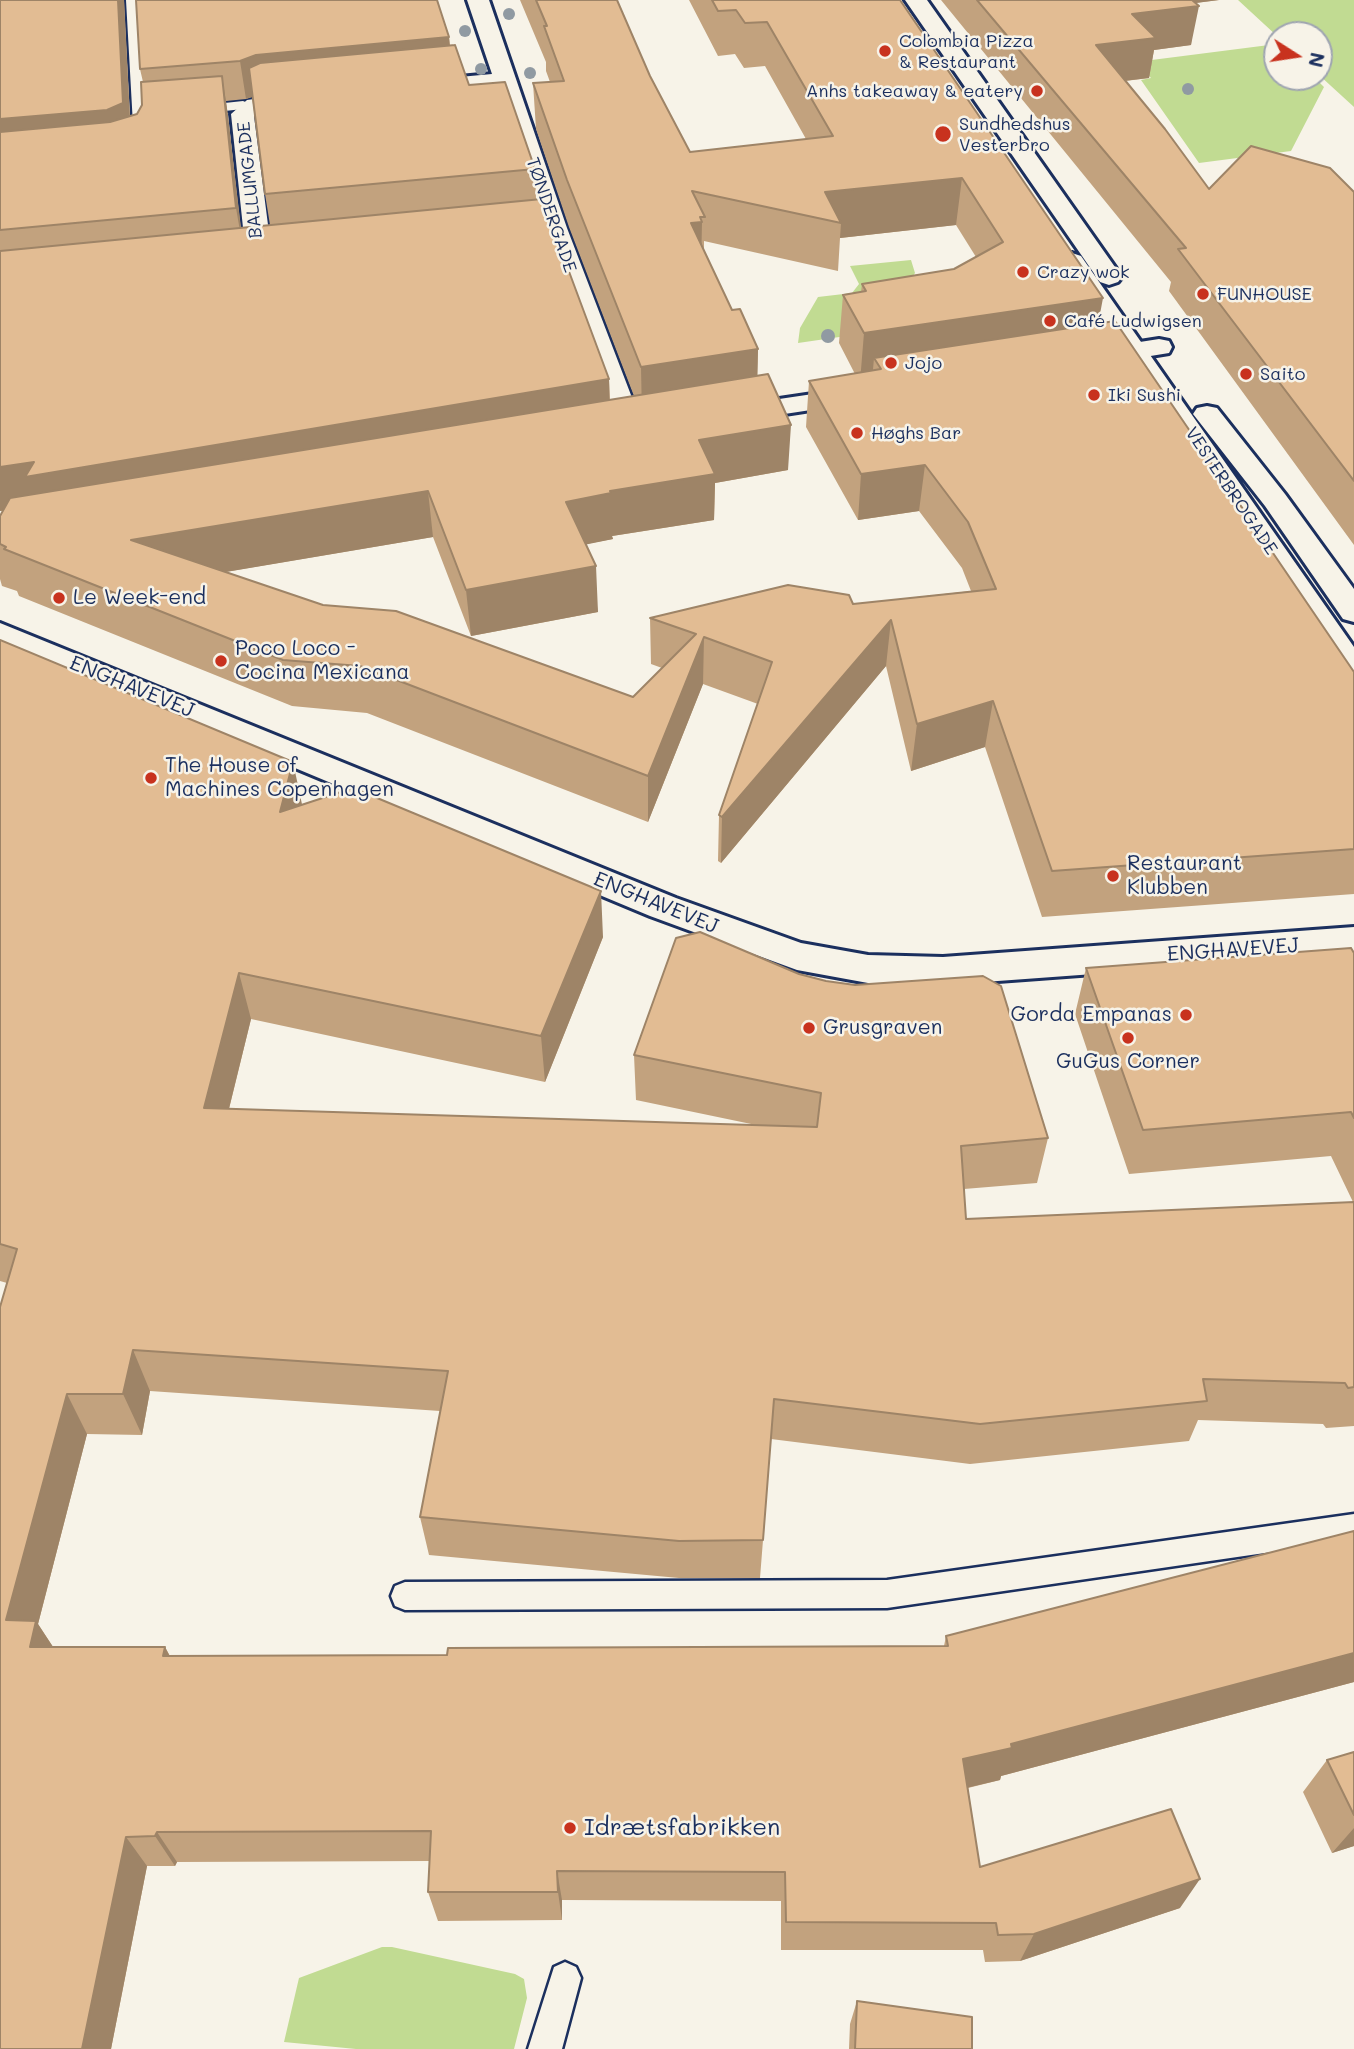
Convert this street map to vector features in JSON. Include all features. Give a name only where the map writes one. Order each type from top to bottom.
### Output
[{"type":"street","name":"TØNDERGADE","points":[[478,0],[504,79],[542,229],[630,429]]},
{"type":"street","name":"VESTERBROGADE","points":[[892,0],[1147,349],[1208,415],[1275,500],[1354,612]]},
{"type":"street","name":"VESTERBROGADE","points":[[916,0],[1147,349],[1354,671]]},
{"type":"street","points":[[395,90],[504,79]]},
{"type":"street","points":[[250,107],[263,103],[327,97]]},
{"type":"street","name":"BALLUMGADE","points":[[250,107],[242,114],[259,256]]},
{"type":"street","points":[[233,259],[284,254]]},
{"type":"street","points":[[1067,361],[1147,349]]},
{"type":"street","points":[[709,417],[888,390]]},
{"type":"street","name":"ENGHAVEVEJ","points":[[0,633],[651,902],[797,956],[879,970],[943,971],[1354,941]]},
{"type":"lane","points":[[126,153],[141,144],[143,115],[132,0]]},
{"type":"lane","points":[[181,111],[243,105],[250,107]]},
{"type":"lane","points":[[405,1596],[887,1594],[1354,1527]]},
{"type":"lane","points":[[545,2049],[565,1978]]},
{"type":"green space","points":[[1238,0],[1354,0],[1354,107],[1333,88],[1333,21],[1263,23]]},
{"type":"green space","points":[[1263,46],[1263,91],[1322,91],[1291,151],[1199,163],[1141,80],[1151,78],[1136,62]]},
{"type":"green space","points":[[911,260],[915,273],[874,332],[798,343],[800,328],[818,297],[852,293],[859,284],[850,266]]},
{"type":"green space","points":[[382,1947],[515,1974],[524,1979],[527,1998],[514,2049],[356,2049],[284,2042],[299,1978]]},
{"type":"building","points":[[0,0],[118,0],[123,103],[107,110],[0,119]]},
{"type":"building","points":[[136,0],[437,0],[449,37],[256,55],[240,61],[140,69]]},
{"type":"building","points":[[536,0],[617,0],[650,76],[690,152],[833,136],[767,22],[745,23],[736,10],[718,11],[712,0],[900,0],[1103,298],[864,333],[843,295],[866,291],[862,284],[954,269],[1003,242],[962,178],[825,192],[841,223],[692,191],[705,217],[700,217],[702,222],[691,223],[732,310],[740,309],[758,349],[641,367],[567,180],[533,83],[564,81]]},
{"type":"building","points":[[977,0],[1192,0],[1199,6],[1132,14],[1156,38],[1096,45],[1165,129],[1209,189],[1251,146],[1330,168],[1354,192],[1354,481],[1178,249],[1186,248]]},
{"type":"building","points":[[455,45],[469,85],[505,82],[535,169],[265,194],[249,68],[260,63]]},
{"type":"building","points":[[222,76],[236,208],[0,230],[0,132],[110,122],[137,114],[142,105],[141,82]]},
{"type":"building","points":[[542,199],[609,379],[25,477],[34,462],[0,467],[0,251]]},
{"type":"building","points":[[1115,321],[1354,672],[1354,849],[1052,871],[993,701],[917,724],[891,620],[722,817],[719,815],[772,662],[704,637],[648,776],[360,666],[283,660],[4,549],[6,547],[0,544],[0,516],[10,498],[768,374],[791,425],[699,440],[715,474],[610,491],[611,493],[566,502],[596,566],[466,590],[428,491],[131,540],[323,605],[396,611],[633,697],[696,634],[650,618],[788,585],[849,595],[853,604],[996,589],[968,522],[925,465],[861,474],[809,381],[881,369],[874,358]]},
{"type":"building","points":[[0,640],[293,762],[280,812],[353,788],[601,891],[541,1036],[239,973],[204,1108],[817,1127],[821,1093],[634,1055],[676,938],[700,932],[799,974],[826,981],[855,985],[983,976],[1001,986],[1048,1138],[961,1146],[966,1219],[1354,1202],[1354,1387],[1348,1388],[1345,1383],[1203,1379],[1207,1401],[980,1424],[774,1399],[763,1540],[679,1541],[420,1517],[448,1371],[133,1350],[123,1394],[67,1394],[6,1620],[36,1621],[30,1647],[165,1647],[163,1656],[447,1655],[448,1648],[948,1646],[946,1636],[1354,1531],[1354,1653],[1011,1744],[1012,1748],[963,1759],[980,1867],[1171,1809],[1200,1879],[1034,1934],[998,1935],[996,1923],[786,1922],[785,1872],[557,1871],[558,1892],[428,1892],[431,1831],[157,1832],[155,1836],[126,1837],[82,2049],[0,2049],[0,1307],[17,1249],[0,1244]]},
{"type":"building","points":[[1351,948],[1354,953],[1354,1118],[1351,1112],[1143,1130],[1086,968]]},
{"type":"building","points":[[1354,1752],[1354,1815],[1327,1760]]},
{"type":"building","points":[[857,2001],[972,2017],[972,2049],[855,2049]]},
{"type":"place","name":"Colombia Pizza & Restaurant","points":[[885,51]]},
{"type":"place","name":"Anhs takeaway & eatery","points":[[1037,91]]},
{"type":"place","name":"Sundhedshus Vesterbro","points":[[943,134]]},
{"type":"place","name":"Crazy wok","points":[[1023,272]]},
{"type":"place","name":"FUNHOUSE","points":[[1203,294]]},
{"type":"place","name":"Café Ludwigsen","points":[[1050,321]]},
{"type":"place","name":"Jojo","points":[[891,363]]},
{"type":"place","name":"Saito","points":[[1246,374]]},
{"type":"place","name":"Iki Sushi","points":[[1094,395]]},
{"type":"place","name":"Høghs Bar","points":[[857,433]]},
{"type":"place","name":"Le Week-end","points":[[59,598]]},
{"type":"place","name":"Poco Loco - Cocina Mexicana","points":[[221,661]]},
{"type":"place","name":"The House of Machines Copenhagen","points":[[151,778]]},
{"type":"place","name":"Restaurant Klubben","points":[[1113,876]]},
{"type":"place","name":"Gorda Empanas","points":[[1186,1015]]},
{"type":"place","name":"Grusgraven","points":[[809,1028]]},
{"type":"place","name":"GuGus Corner","points":[[1128,1038]]},
{"type":"place","name":"Idrætsfabrikken","points":[[570,1828]]}]
